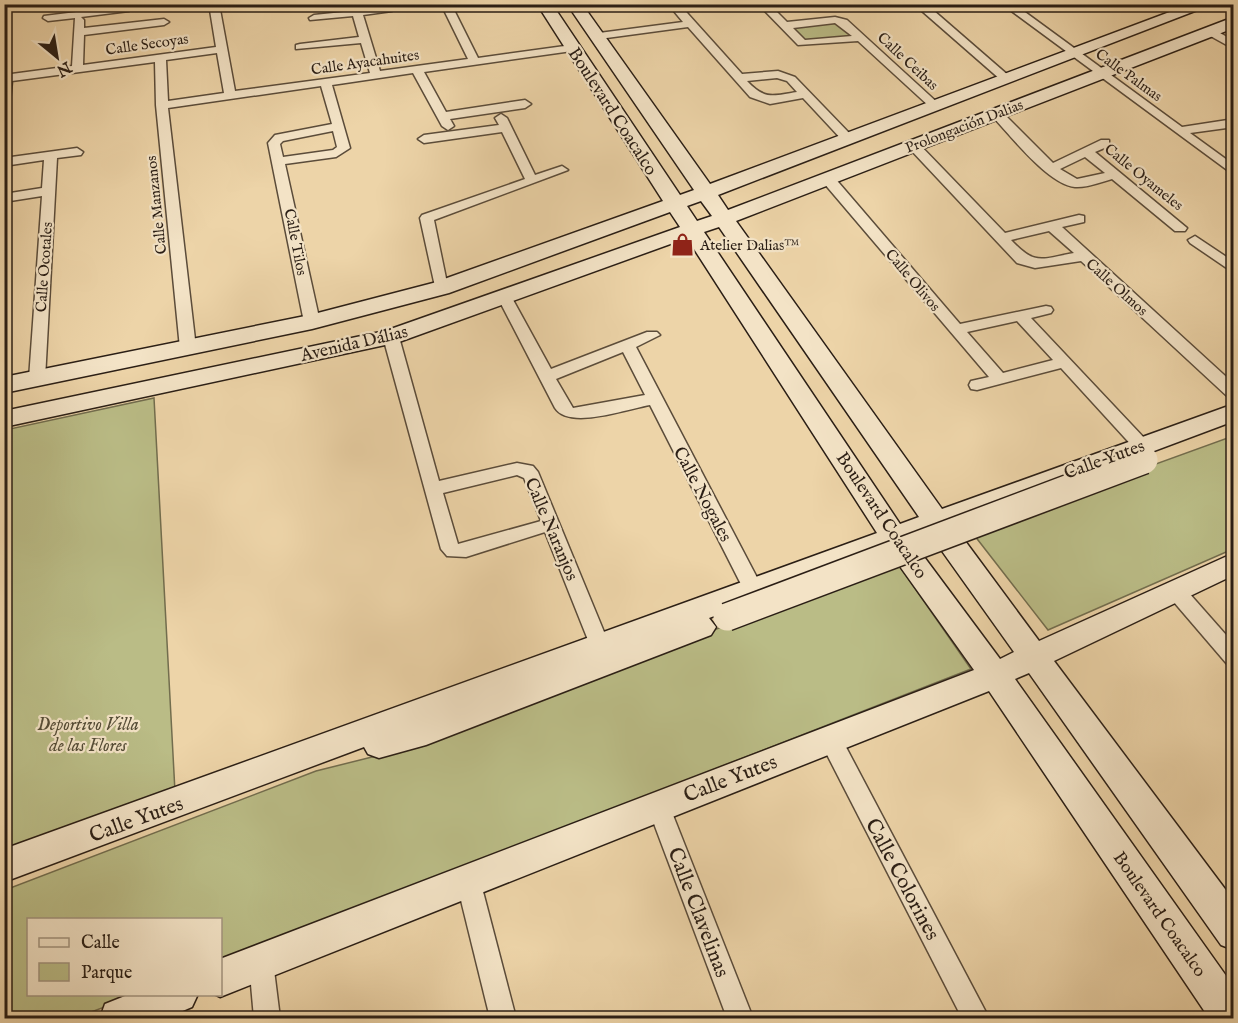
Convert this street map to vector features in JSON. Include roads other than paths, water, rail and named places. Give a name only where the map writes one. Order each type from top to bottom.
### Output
[{"type":"main road","name":"Boulevard Coacalco","points":[[544,4],[894,537],[994,675],[1232,1018]]},
{"type":"main road","name":"Boulevard Coacalco","points":[[574,4],[599,36],[637,95],[935,521],[1233,932]]},
{"type":"main road","name":"Prolongación Dalias","points":[[674,204],[1206,4]]},
{"type":"main road","name":"Prolongación Dalias","points":[[693,228],[828,179],[1233,22]]},
{"type":"main road","name":"Avenida Dálias","points":[[4,385],[312,322],[441,288],[674,204]]},
{"type":"main road","name":"Avenida Dálias","points":[[4,419],[391,337],[505,298],[693,228]]},
{"type":"main road","name":"Calle Yutes","points":[[267,771],[415,735],[727,617],[1143,452],[1233,412]]},
{"type":"main road","name":"Calle Yutes","points":[[4,866],[267,771],[599,644],[935,521],[1143,452],[1233,426]]},
{"type":"main road","name":"Calle Yutes","points":[[222,977],[994,675],[1233,563]]},
{"type":"main road","points":[[119,1018],[174,996]]},
{"type":"street","points":[[214,4],[230,96]]},
{"type":"street","points":[[309,4],[318,31]]},
{"type":"street","points":[[446,4],[475,62]]},
{"type":"street","points":[[673,4],[760,99],[807,94]]},
{"type":"street","name":"Calle Ceibas","points":[[764,4],[802,43],[861,38]]},
{"type":"street","points":[[919,4],[1005,78]]},
{"type":"street","name":"Calle Palmas","points":[[1007,4],[1233,171]]},
{"type":"street","points":[[48,18],[125,7],[127,26]]},
{"type":"street","points":[[300,46],[318,31],[357,13],[388,9]]},
{"type":"street","points":[[357,13],[376,75]]},
{"type":"street","points":[[77,69],[79,14]]},
{"type":"street","name":"Calle Ceibas","points":[[784,26],[840,20],[934,105]]},
{"type":"street","points":[[78,32],[164,21]]},
{"type":"street","points":[[599,36],[690,24]]},
{"type":"street","points":[[318,31],[365,39]]},
{"type":"street","points":[[1209,31],[1233,46]]},
{"type":"street","name":"Calle Ayacahuites","points":[[162,105],[572,48]]},
{"type":"street","name":"Calle Secoyas","points":[[6,79],[222,49]]},
{"type":"street","name":"Calle Manzanos","points":[[160,58],[162,105],[188,348]]},
{"type":"street","points":[[417,69],[453,135]]},
{"type":"street","points":[[739,78],[785,75],[807,94],[848,139]]},
{"type":"street","points":[[4,101],[6,79]]},
{"type":"street","points":[[279,161],[340,151],[344,148],[326,82]]},
{"type":"street","points":[[443,116],[525,104]]},
{"type":"street","points":[[496,108],[531,179]]},
{"type":"street","points":[[997,114],[1052,168],[1075,183],[1113,174]]},
{"type":"street","points":[[1179,131],[1233,123]]},
{"type":"street","name":"Calle Tilos","points":[[312,322],[274,141],[337,127]]},
{"type":"street","points":[[424,139],[506,128]]},
{"type":"street","name":"Calle Oyameles","points":[[1052,168],[1105,143]]},
{"type":"street","name":"Calle Olmos","points":[[913,145],[1027,263],[1035,264],[1084,256],[1233,393]]},
{"type":"street","points":[[4,162],[76,152]]},
{"type":"street","name":"Calle Oyameles","points":[[1087,152],[1180,228]]},
{"type":"street","name":"Calle Ocotales","points":[[37,379],[51,156]]},
{"type":"street","points":[[441,288],[427,218],[531,179],[562,170]]},
{"type":"street","name":"Calle Olivos","points":[[828,179],[999,379]]},
{"type":"street","points":[[4,198],[48,191]]},
{"type":"street","points":[[1003,238],[1079,219]]},
{"type":"street","points":[[1053,227],[1084,256]]},
{"type":"street","points":[[1195,240],[1230,262]]},
{"type":"street","points":[[505,298],[546,377],[568,413],[576,414],[653,399]]},
{"type":"street","points":[[955,330],[1046,310]]},
{"type":"street","points":[[1021,316],[1065,362],[1143,452]]},
{"type":"street","points":[[546,377],[652,335]]},
{"type":"street","points":[[391,337],[448,544],[454,551],[466,550],[551,524]]},
{"type":"street","name":"Calle Nogales","points":[[627,344],[653,399],[753,589]]},
{"type":"street","points":[[977,385],[1065,362]]},
{"type":"street","name":"Calle Naranjos","points":[[433,489],[517,469],[527,471],[532,476],[599,644]]},
{"type":"street","points":[[1174,590],[1233,658]]},
{"type":"street","name":"Calle Colorines","points":[[830,740],[976,1018]]},
{"type":"street","name":"Calle Clavelinas","points":[[658,805],[740,1018]]},
{"type":"street","points":[[468,880],[503,1018]]},
{"type":"street","points":[[261,962],[267,1018]]},
{"type":"place","name":"Atelier Dalias™","points":[[682,245]]},
{"type":"park label","name":"Deportivo Villa de las Flores","points":[[88,734]]}]
